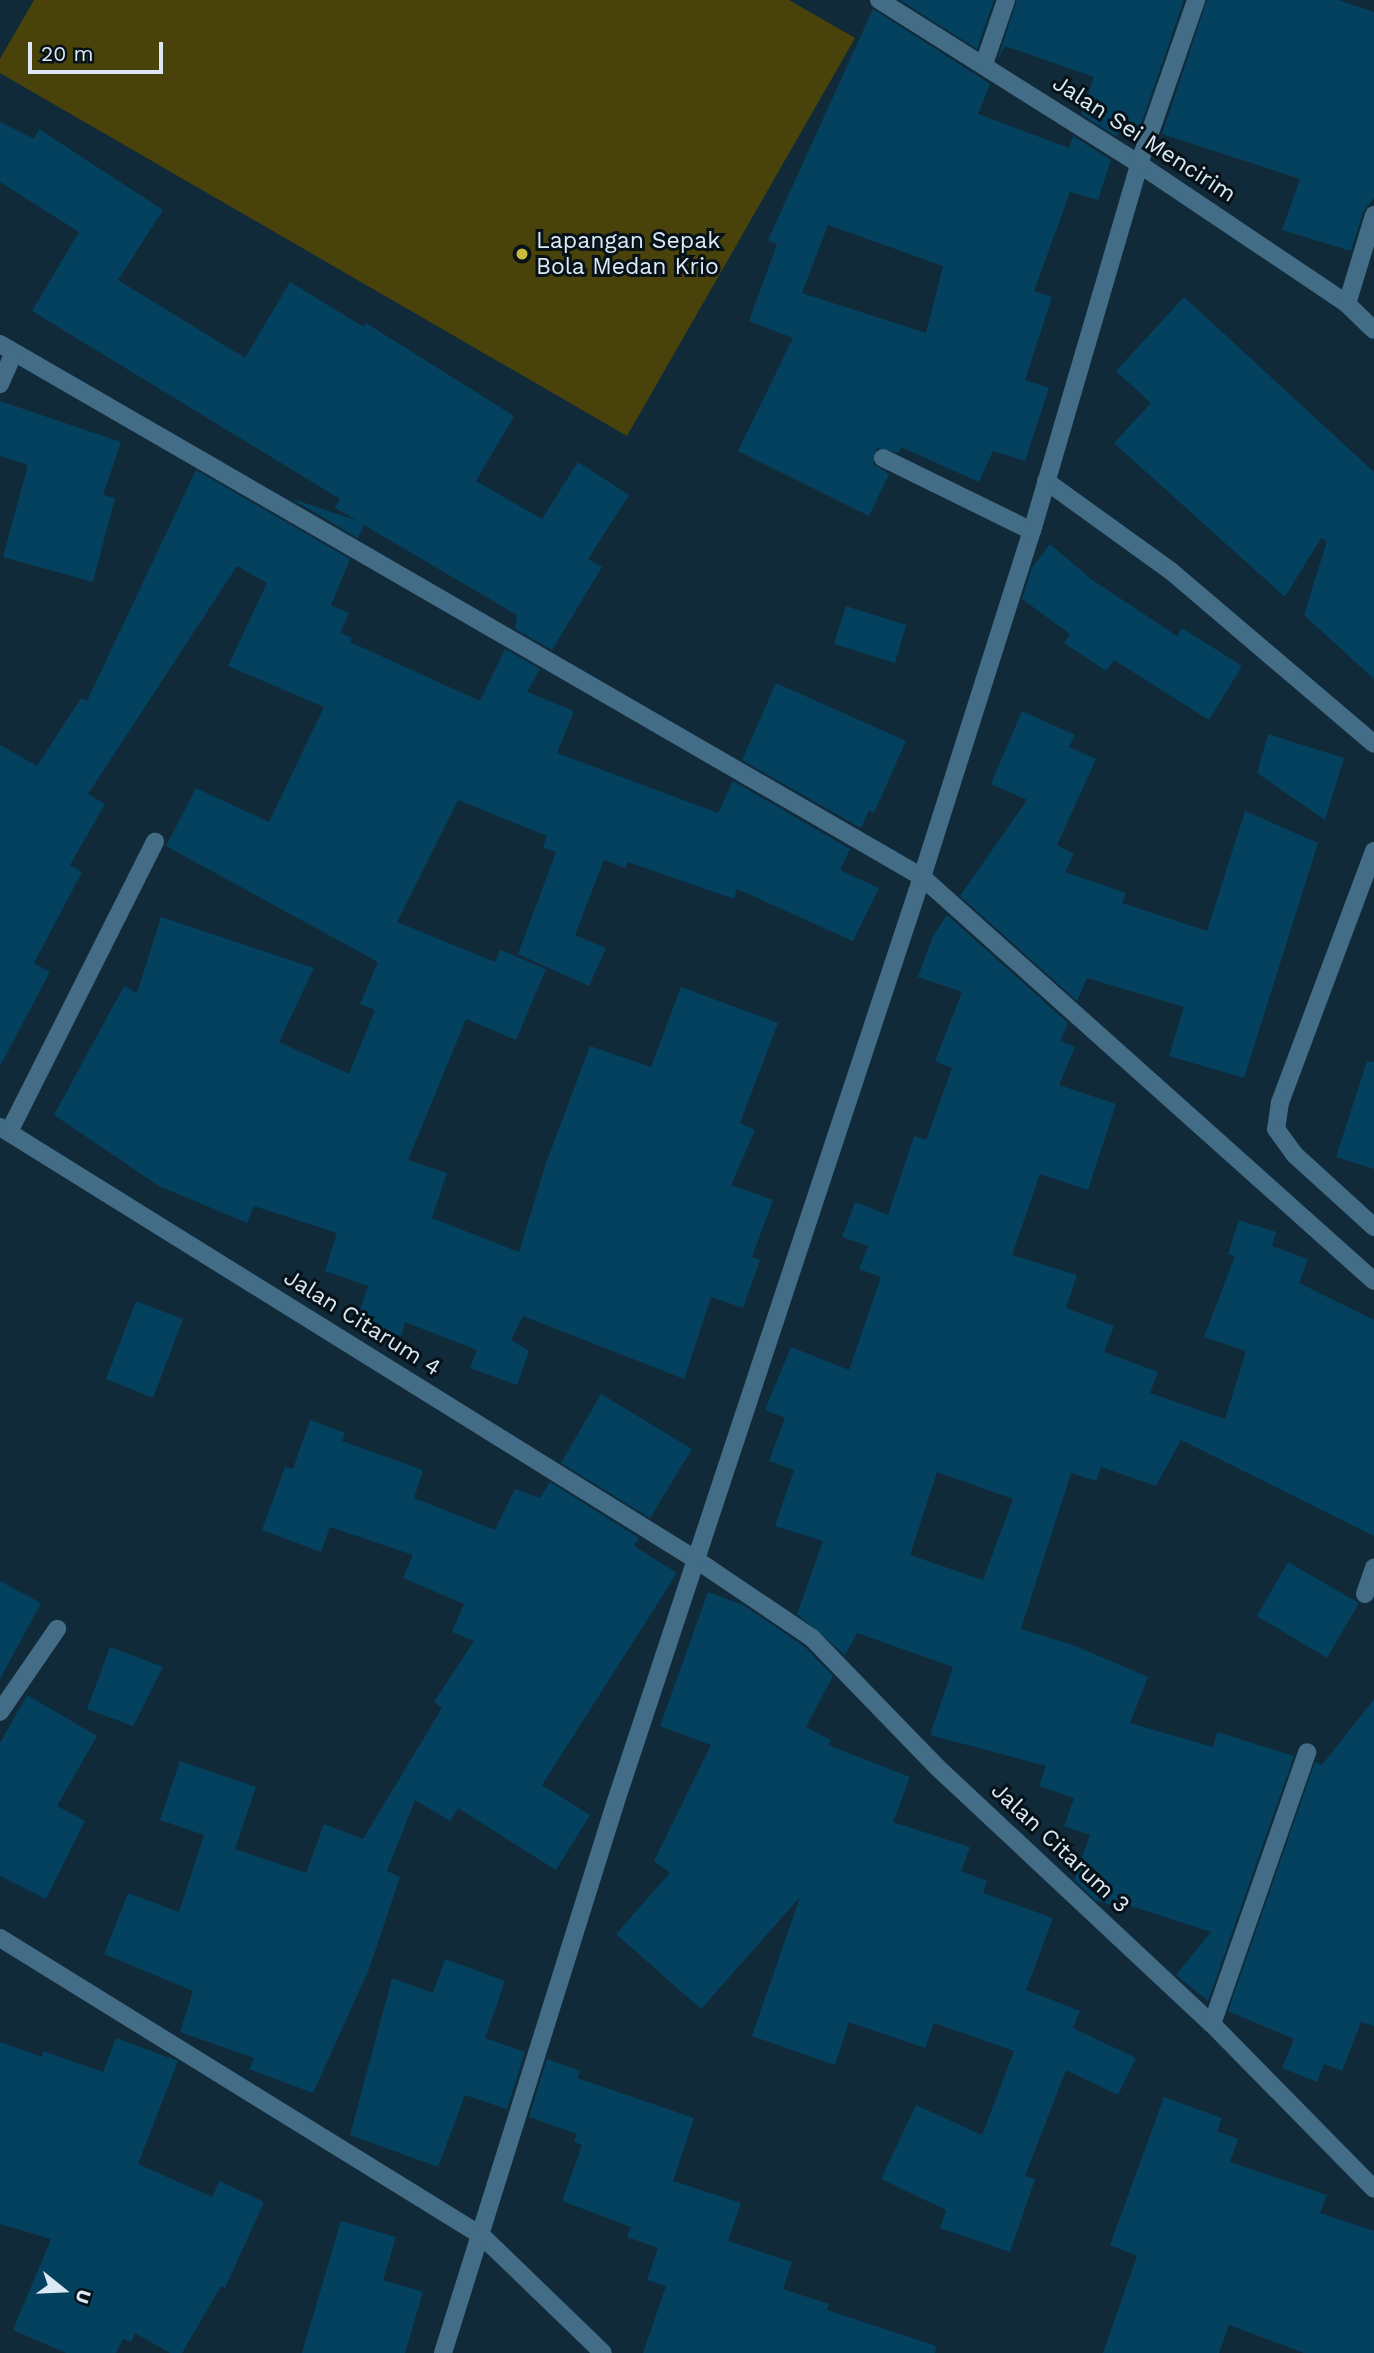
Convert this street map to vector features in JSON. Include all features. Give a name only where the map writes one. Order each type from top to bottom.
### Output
[{"type":"street","name":"Jalan Sei Mencirim","points":[[879,0],[1139,163],[1347,304],[1374,330]]},
{"type":"street","points":[[984,64],[1006,0]]},
{"type":"street","points":[[443,2353],[482,2236],[615,1804],[698,1561],[922,877],[1031,531],[1139,163],[1196,0]]},
{"type":"street","points":[[1347,304],[1374,215]]},
{"type":"street","points":[[0,384],[7,349],[922,877],[1374,1281]]},
{"type":"street","points":[[883,458],[1031,531]]},
{"type":"street","points":[[1045,481],[1172,572],[1374,744]]},
{"type":"street","points":[[5,1129],[155,842]]},
{"type":"street","points":[[1374,851],[1280,1102],[1276,1129],[1295,1155],[1374,1227]]},
{"type":"street","name":"Jalan Citarum 4","points":[[5,1129],[698,1561]]},
{"type":"street","name":"Jalan Citarum 3","points":[[698,1561],[812,1638],[937,1767],[1212,2024],[1374,2189]]},
{"type":"street","points":[[1365,1594],[1374,1567]]},
{"type":"street","points":[[0,1712],[57,1629]]},
{"type":"street","points":[[1212,2024],[1307,1752]]},
{"type":"street","points":[[0,1938],[482,2236],[603,2353]]},
{"type":"shaded area","name":"Lapangan Sepak Bola Medan Krio","points":[[34,0],[789,0],[855,38],[627,436],[0,73],[0,59]]},
{"type":"building","points":[[900,0],[994,0],[977,49]]},
{"type":"building","points":[[1017,0],[1184,0],[1140,127],[1122,121],[1117,137],[1081,114],[1094,77],[1005,46],[997,61]]},
{"type":"building","points":[[1207,0],[1338,0],[1374,12],[1374,198],[1363,212],[1351,251],[1282,230],[1300,179],[1162,134]]},
{"type":"building","points":[[873,9],[990,84],[978,114],[1069,148],[1073,136],[1111,160],[1098,200],[1070,192],[1034,291],[1052,297],[1025,380],[1049,388],[1025,461],[993,451],[979,482],[901,447],[899,453],[877,448],[873,464],[889,474],[869,516],[738,451],[793,338],[749,321],[777,244],[768,240]],"holes":[[[828,225],[943,266],[926,333],[802,293]]]},
{"type":"building","points":[[0,122],[34,139],[39,129],[163,210],[118,280],[245,358],[290,282],[364,327],[366,323],[514,416],[476,481],[542,519],[578,462],[629,495],[588,559],[602,567],[552,650],[515,629],[517,615],[364,525],[358,538],[290,498],[358,521],[335,508],[340,499],[32,311],[79,232],[0,182]]},
{"type":"building","points":[[1184,297],[1374,472],[1374,679],[1304,615],[1327,541],[1321,538],[1285,597],[1114,443],[1151,403],[1116,371]]},
{"type":"building","points":[[0,401],[121,442],[103,495],[115,498],[93,582],[3,557],[28,465],[0,456]]},
{"type":"building","points":[[196,470],[350,559],[331,605],[349,613],[340,633],[352,638],[350,642],[480,701],[505,649],[540,669],[527,692],[574,711],[557,753],[718,813],[733,781],[850,849],[840,870],[879,888],[853,941],[737,889],[734,899],[628,862],[625,868],[604,860],[575,935],[606,948],[589,986],[518,954],[556,852],[543,848],[547,836],[458,800],[397,922],[495,962],[500,950],[546,969],[516,1040],[466,1019],[408,1160],[447,1173],[432,1218],[519,1252],[545,1166],[590,1046],[651,1067],[681,987],[778,1023],[740,1123],[755,1130],[731,1185],[773,1200],[752,1257],[760,1260],[743,1308],[711,1297],[684,1379],[523,1316],[511,1340],[529,1351],[517,1385],[470,1368],[477,1350],[405,1322],[401,1336],[356,1321],[368,1286],[325,1271],[337,1233],[254,1206],[247,1223],[159,1186],[54,1115],[124,986],[137,993],[161,917],[314,968],[279,1042],[349,1074],[375,1010],[360,1004],[378,962],[166,846],[196,788],[269,822],[324,707],[228,666],[267,583],[237,566],[88,794],[105,804],[70,865],[82,872],[34,963],[50,972],[0,1066],[0,745],[37,766],[81,698],[87,701]]},
{"type":"building","points":[[1050,544],[1091,579],[1177,636],[1182,628],[1242,666],[1209,720],[1114,660],[1106,671],[1064,643],[1070,634],[1022,599],[1032,568]]},
{"type":"building","points":[[846,606],[906,625],[895,663],[834,644]]},
{"type":"building","points":[[776,683],[906,741],[874,813],[869,810],[861,828],[742,760]]},
{"type":"building","points":[[1022,711],[1075,735],[1069,747],[1096,759],[1057,845],[1074,854],[1065,872],[1126,893],[1122,903],[1207,931],[1245,811],[1318,843],[1244,1078],[1169,1056],[1184,1007],[1087,978],[1077,1001],[960,896],[1027,800],[991,784]]},
{"type":"building","points":[[1268,734],[1344,758],[1325,820],[1257,773]]},
{"type":"building","points":[[947,915],[1068,1023],[1060,1041],[1075,1047],[1059,1085],[1116,1104],[1088,1190],[1040,1174],[1012,1255],[1077,1275],[1066,1308],[1114,1326],[1104,1352],[1158,1372],[1150,1393],[1225,1419],[1246,1351],[1204,1337],[1235,1256],[1228,1254],[1239,1220],[1276,1232],[1272,1246],[1308,1259],[1299,1283],[1374,1320],[1374,1536],[1181,1440],[1156,1486],[1101,1467],[1096,1481],[1071,1473],[1021,1629],[1073,1645],[1148,1677],[1130,1723],[1213,1747],[1217,1732],[1294,1756],[1208,2001],[1176,1975],[1211,1932],[1122,1903],[1120,1908],[1095,1900],[1074,1880],[1090,1835],[1064,1826],[1074,1798],[1039,1786],[1046,1766],[930,1735],[953,1667],[857,1633],[845,1655],[797,1614],[823,1541],[775,1526],[794,1470],[769,1461],[785,1418],[765,1410],[791,1347],[849,1370],[881,1277],[859,1269],[868,1246],[842,1237],[855,1202],[888,1215],[914,1136],[926,1140],[952,1068],[935,1061],[962,992],[918,977],[933,936]],"holes":[[[937,1472],[1013,1499],[983,1580],[910,1555]]]},
{"type":"building","points":[[1367,1061],[1374,1062],[1374,1169],[1336,1157]]},
{"type":"building","points":[[136,1301],[183,1319],[153,1398],[106,1379]]},
{"type":"building","points":[[601,1394],[692,1449],[650,1518],[561,1463]]},
{"type":"building","points":[[310,1420],[345,1433],[342,1441],[423,1470],[414,1498],[495,1530],[515,1489],[540,1498],[550,1482],[639,1538],[634,1546],[677,1573],[542,1785],[590,1815],[556,1870],[458,1808],[450,1821],[415,1800],[387,1871],[400,1877],[369,1969],[313,2093],[249,2069],[254,2058],[180,2032],[193,1991],[104,1954],[128,1893],[179,1912],[204,1835],[160,1820],[180,1761],[256,1787],[235,1849],[306,1873],[324,1824],[363,1839],[442,1708],[434,1702],[474,1641],[452,1632],[464,1604],[403,1578],[413,1555],[330,1527],[321,1552],[262,1530],[285,1467],[293,1469]]},
{"type":"building","points":[[1288,1562],[1359,1603],[1327,1658],[1257,1616]]},
{"type":"building","points":[[0,1581],[41,1603],[0,1679]]},
{"type":"building","points":[[708,1592],[743,1605],[805,1647],[833,1676],[806,1727],[831,1740],[828,1745],[910,1777],[893,1822],[970,1847],[961,1871],[987,1881],[983,1893],[1053,1918],[1026,1990],[1080,2011],[1073,2028],[1136,2058],[1118,2095],[1066,2070],[1025,2176],[1035,2179],[1010,2252],[940,2228],[946,2210],[881,2179],[916,2105],[982,2135],[1014,2051],[934,2023],[925,2048],[849,2022],[835,2065],[752,2036],[800,1897],[701,2009],[616,1934],[670,1873],[654,1861],[711,1745],[660,1726]]},
{"type":"building","points":[[110,1647],[163,1667],[133,1726],[87,1709]]},
{"type":"building","points":[[27,1695],[97,1736],[57,1806],[85,1821],[46,1899],[0,1876],[0,1743]]},
{"type":"building","points":[[1374,1699],[1374,2026],[1361,2022],[1342,2071],[1324,2064],[1317,2082],[1282,2068],[1294,2039],[1228,2011],[1315,1762],[1322,1765]]},
{"type":"building","points":[[445,1959],[505,1981],[485,2038],[525,2052],[507,2109],[465,2095],[438,2167],[350,2135],[392,1978],[433,1993]]},
{"type":"building","points":[[116,2038],[178,2061],[138,2164],[212,2197],[220,2181],[264,2202],[225,2288],[221,2286],[182,2353],[170,2353],[135,2333],[131,2342],[123,2339],[116,2353],[66,2353],[13,2330],[51,2239],[0,2224],[0,2042],[42,2057],[43,2051],[103,2072]]},
{"type":"building","points":[[547,2059],[580,2071],[577,2078],[694,2118],[673,2181],[741,2203],[728,2241],[792,2262],[783,2289],[829,2304],[827,2310],[936,2346],[935,2353],[643,2353],[666,2286],[647,2280],[658,2248],[627,2237],[631,2227],[562,2201],[582,2145],[574,2142],[577,2134],[529,2117]]},
{"type":"building","points":[[1164,2097],[1222,2118],[1217,2131],[1238,2139],[1230,2162],[1327,2195],[1320,2213],[1374,2231],[1374,2353],[1304,2353],[1229,2325],[1219,2353],[1103,2353],[1137,2256],[1110,2245]]},
{"type":"building","points":[[341,2221],[396,2237],[383,2280],[423,2292],[405,2353],[302,2353]]},
{"type":"place","name":"Lapangan Sepak Bola Medan Krio","points":[[522,254]]}]
